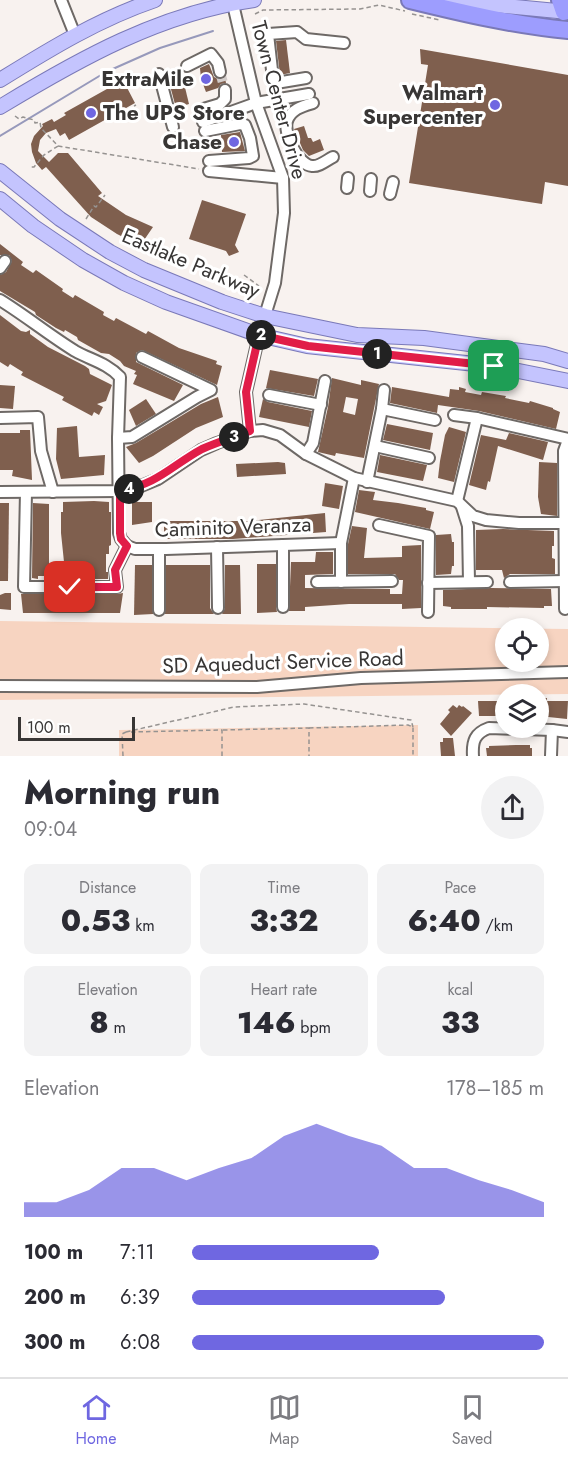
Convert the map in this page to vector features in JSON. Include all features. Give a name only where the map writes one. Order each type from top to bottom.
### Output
[{"type":"highway","points":[[410,0],[493,20],[568,30]]},
{"type":"main road","points":[[0,80],[75,35],[155,0]]},
{"type":"main road","points":[[441,0],[564,8]]},
{"type":"main road","points":[[0,107],[93,53],[142,31],[233,2],[254,7]]},
{"type":"main road","name":"Eastlake Parkway","points":[[0,171],[60,219],[110,252],[144,270],[222,302],[265,316],[357,335],[435,340],[544,354],[568,361]]},
{"type":"main road","name":"Eastlake Parkway","points":[[0,199],[33,226],[83,260],[124,283],[166,302],[259,335],[308,346],[494,366],[568,381]]},
{"type":"street","points":[[61,0],[75,35]]},
{"type":"street","name":"Town Center Drive","points":[[233,2],[256,103],[283,178],[284,213],[275,283],[259,335],[246,392],[250,431]]},
{"type":"street","points":[[306,78],[276,83],[273,79],[268,33],[297,32],[306,39],[344,43]]},
{"type":"street","points":[[302,46],[320,44],[326,49]]},
{"type":"street","points":[[186,66],[211,54],[218,63],[220,72]]},
{"type":"street","points":[[159,74],[173,126]]},
{"type":"street","points":[[200,110],[220,104],[225,99],[225,90]]},
{"type":"street","points":[[207,167],[253,156],[245,125],[204,126],[256,103],[311,99],[297,108],[287,121],[287,129],[298,158],[311,167],[333,157]]},
{"type":"street","points":[[207,167],[283,178]]},
{"type":"street","points":[[370,191],[371,179]]},
{"type":"street","points":[[0,300],[75,351],[113,369],[120,377],[118,438],[120,533],[121,539],[127,546],[115,570],[117,587],[24,587],[26,492]]},
{"type":"street","points":[[118,438],[132,437],[211,390],[142,357]]},
{"type":"street","points":[[306,454],[313,443],[325,381]]},
{"type":"street","points":[[367,482],[384,390]]},
{"type":"street","points":[[269,394],[321,405]]},
{"type":"street","points":[[382,409],[435,420]]},
{"type":"street","points":[[453,415],[477,418],[568,440],[564,451],[565,609]]},
{"type":"street","points":[[0,418],[38,417],[42,451],[54,492]]},
{"type":"street","points":[[469,582],[468,526],[460,504],[477,418]]},
{"type":"street","points":[[0,492],[120,491],[158,479],[201,450],[250,431],[263,430],[280,435],[306,454],[354,478],[460,504],[473,516],[486,520],[564,524]]},
{"type":"street","points":[[375,446],[429,458]]},
{"type":"street","points":[[341,582],[341,543],[354,478]]},
{"type":"street","points":[[379,525],[429,536],[428,612]]},
{"type":"street","name":"Caminito Veranza","points":[[127,546],[135,549],[159,549],[341,543]]},
{"type":"street","points":[[283,545],[283,607]]},
{"type":"street","points":[[217,547],[218,609]]},
{"type":"street","points":[[159,549],[159,610]]},
{"type":"street","points":[[316,582],[392,581]]},
{"type":"street","points":[[510,582],[566,581]]},
{"type":"street","points":[[428,583],[487,582]]},
{"type":"street","name":"SD Aqueduct Service Road","points":[[0,686],[257,687],[361,678],[568,672]]},
{"type":"street","points":[[473,756],[472,747],[476,735],[489,728],[568,732]]},
{"type":"street","points":[[551,756],[552,730]]},
{"type":"path","points":[[254,7],[263,10],[360,9],[379,5],[446,22]]},
{"type":"path","points":[[15,116],[19,119],[34,120],[35,123],[40,122],[41,128],[58,146],[207,167]]},
{"type":"path","points":[[29,167],[34,167],[44,155],[58,146]]},
{"type":"path","points":[[86,219],[105,195]]},
{"type":"path","points":[[244,275],[259,286]]},
{"type":"path","points":[[123,756],[122,734],[126,732],[234,707],[304,704],[411,720],[413,756]]},
{"type":"path","points":[[126,732],[408,725],[413,727]]},
{"type":"path","points":[[309,728],[309,756]]},
{"type":"path","points":[[222,730],[222,756]]},
{"type":"shaded area","points":[[0,621],[495,628],[495,672],[549,672],[549,629],[568,629],[568,694],[549,694],[549,684],[495,684],[495,695],[0,700]]},
{"type":"shaded area","points":[[418,725],[418,756],[119,756],[119,730]]},
{"type":"building","points":[[286,40],[290,73],[280,75],[276,41]]},
{"type":"building","name":"Walmart Supercenter","points":[[420,49],[568,75],[568,186],[545,182],[542,204],[409,183],[428,65],[421,64]]},
{"type":"building","points":[[209,64],[214,77],[225,78],[226,83],[206,92],[200,68]]},
{"type":"building","points":[[182,75],[189,104],[176,108],[168,78]]},
{"type":"building","points":[[123,80],[135,103],[69,140],[65,133],[60,136],[56,129],[46,133],[40,140],[38,151],[49,162],[58,153],[68,153],[102,193],[98,196],[126,215],[153,227],[140,246],[91,217],[46,167],[42,170],[36,163],[31,144],[34,136],[43,126],[42,124],[52,119],[54,122],[66,115],[64,113]]},
{"type":"building","points":[[304,126],[308,138],[311,138],[313,142],[320,139],[324,150],[309,156],[303,150],[294,129]]},
{"type":"building","points":[[240,132],[245,151],[222,152],[221,135]]},
{"type":"building","points":[[202,200],[246,214],[235,245],[239,252],[229,256],[226,251],[189,239]]},
{"type":"building","points":[[0,244],[23,262],[21,265],[33,273],[36,270],[63,289],[62,291],[73,298],[75,295],[104,312],[103,315],[114,321],[116,318],[146,334],[148,331],[179,348],[217,361],[216,364],[222,366],[217,385],[142,350],[136,353],[136,362],[183,385],[174,401],[133,384],[137,375],[134,374],[136,371],[124,366],[109,354],[101,353],[78,340],[65,330],[64,332],[56,328],[0,291],[0,275],[6,272],[12,261],[9,255],[0,255]]},
{"type":"building","points":[[0,315],[21,331],[30,330],[30,334],[48,347],[85,366],[89,369],[90,374],[112,385],[106,401],[97,404],[103,407],[99,415],[94,412],[92,416],[62,400],[64,397],[21,375],[23,372],[10,364],[8,367],[0,362]]},
{"type":"building","points":[[270,370],[318,379],[314,396],[266,388]]},
{"type":"building","points":[[332,378],[361,385],[361,380],[379,384],[364,458],[318,452]],"holes":[[[346,397],[358,399],[355,415],[343,412]]]},
{"type":"building","points":[[0,385],[15,386],[13,409],[0,408]]},
{"type":"building","points":[[392,387],[449,397],[450,389],[459,390],[459,387],[466,389],[465,392],[481,395],[482,392],[529,403],[530,401],[560,412],[556,429],[479,411],[438,405],[437,413],[390,403]]},
{"type":"building","points":[[218,397],[223,417],[196,428],[153,456],[139,463],[126,447],[201,404]]},
{"type":"building","points":[[146,399],[156,414],[136,426],[129,410]]},
{"type":"building","points":[[263,399],[312,411],[309,427],[259,417]]},
{"type":"building","points":[[387,424],[433,433],[430,450],[383,440]]},
{"type":"building","points":[[77,426],[79,457],[105,455],[104,475],[61,479],[56,459],[57,428]]},
{"type":"building","points":[[449,427],[466,432],[454,482],[438,478],[445,435]]},
{"type":"building","points":[[20,430],[30,430],[32,480],[12,476],[13,470],[0,470],[0,433],[20,433]]},
{"type":"building","points":[[509,433],[548,442],[543,460],[498,446],[486,490],[469,485],[481,435],[506,440]]},
{"type":"building","points":[[380,455],[427,465],[423,481],[377,472]]},
{"type":"building","points":[[539,462],[557,463],[557,516],[541,514],[538,497]]},
{"type":"building","points":[[285,463],[286,474],[237,477],[236,464]]},
{"type":"building","points":[[325,483],[343,486],[339,509],[322,506]]},
{"type":"building","points":[[359,490],[375,492],[373,500],[426,508],[434,512],[430,529],[355,512]]},
{"type":"building","points":[[63,502],[109,502],[109,512],[111,512],[111,545],[109,554],[106,554],[108,579],[58,579],[61,562],[64,562],[61,533]]},
{"type":"building","points":[[132,502],[152,502],[152,522],[132,525]]},
{"type":"building","points":[[0,503],[9,503],[8,581],[0,581]]},
{"type":"building","points":[[33,503],[49,504],[49,576],[38,576],[38,579],[32,578]]},
{"type":"building","points":[[325,513],[326,532],[233,539],[164,539],[164,521],[249,521]]},
{"type":"building","points":[[352,526],[367,528],[364,558],[402,557],[402,546],[421,545],[421,608],[402,609],[402,604],[349,604],[305,607],[305,611],[289,611],[291,562],[315,562],[316,552],[333,552],[333,574],[305,575],[305,588],[390,589],[390,594],[402,594],[403,580],[399,580],[395,574],[348,574],[348,544]]},
{"type":"building","points":[[476,530],[554,531],[552,558],[555,559],[555,574],[510,574],[504,578],[502,570],[476,570]]},
{"type":"building","points":[[451,534],[452,542],[454,542],[454,566],[452,566],[451,574],[436,575],[436,535]]},
{"type":"building","points":[[257,564],[276,564],[277,612],[257,613]]},
{"type":"building","points":[[135,565],[152,565],[153,614],[134,615]]},
{"type":"building","points":[[166,565],[210,565],[210,608],[214,614],[165,614]]},
{"type":"building","points":[[225,565],[240,565],[241,614],[222,614],[225,608]]},
{"type":"building","points":[[551,589],[552,606],[451,609],[451,607],[443,606],[443,590]]},
{"type":"building","points":[[11,593],[11,610],[0,609],[0,595]]},
{"type":"building","points":[[123,593],[120,613],[23,613],[21,594],[117,594]]},
{"type":"building","points":[[478,701],[495,701],[495,716],[479,716]]},
{"type":"building","points":[[549,701],[568,701],[567,719],[549,717]]},
{"type":"building","points":[[453,705],[457,708],[459,705],[463,706],[472,713],[451,736],[440,724]]},
{"type":"building","points":[[443,738],[453,738],[455,756],[441,756],[440,742],[443,742]]},
{"type":"building","points":[[530,745],[532,756],[487,756],[486,748],[489,746]]},
{"type":"waterway","points":[[0,136],[106,72],[160,48],[213,31]]},
{"type":"tunnel","points":[[220,72],[225,90]]},
{"type":"place","name":"ExtraMile","points":[[206,79]]},
{"type":"place","name":"Walmart Supercenter","points":[[495,105]]},
{"type":"place","name":"The UPS Store","points":[[91,113]]},
{"type":"place","name":"Chase","points":[[234,142]]},
{"type":"route","points":[[70,587],[117,587],[115,570],[127,546],[121,539],[120,533],[120,491],[158,479],[201,450],[250,431],[246,392],[259,335],[308,346],[494,366]]}]
